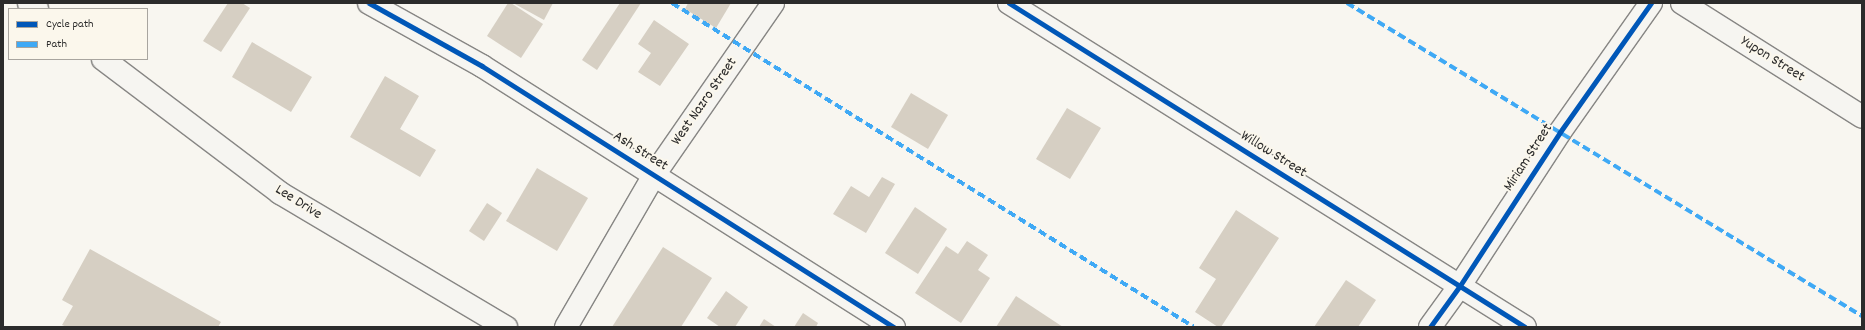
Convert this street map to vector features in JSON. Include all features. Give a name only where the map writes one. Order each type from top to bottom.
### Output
[{"type":"street","name":"Ash Street","points":[[369,3],[482,66],[894,327]]},
{"type":"street","name":"West Nazro Street","points":[[566,327],[654,176],[773,3]]},
{"type":"street","name":"Willow Street","points":[[1009,3],[1459,287],[1525,327]]},
{"type":"street","name":"Miriam Street","points":[[1430,327],[1459,287],[1560,132],[1651,3]]},
{"type":"street","name":"Yupon Street","points":[[1682,3],[1862,117]]},
{"type":"street","name":"Lee Drive","points":[[104,60],[280,194],[506,327]]},
{"type":"building","points":[[228,3],[242,3],[250,8],[221,52],[203,41]]},
{"type":"building","points":[[508,3],[511,3],[543,24],[521,58],[487,36]]},
{"type":"building","points":[[513,3],[553,3],[544,20]]},
{"type":"building","points":[[620,3],[641,3],[597,70],[582,60]]},
{"type":"building","points":[[688,3],[731,3],[716,28],[685,9]]},
{"type":"building","points":[[654,20],[689,44],[660,86],[638,72],[651,53],[638,44]]},
{"type":"building","points":[[252,42],[312,77],[291,112],[232,77]]},
{"type":"building","points":[[385,76],[419,96],[400,129],[436,150],[420,177],[350,137]]},
{"type":"building","points":[[911,93],[948,115],[928,149],[891,127]]},
{"type":"building","points":[[1067,108],[1101,128],[1070,179],[1036,159]]},
{"type":"building","points":[[537,168],[588,198],[557,251],[506,221]]},
{"type":"building","points":[[882,177],[895,184],[866,233],[833,214],[851,186],[869,197]]},
{"type":"building","points":[[487,203],[502,213],[484,241],[469,231]]},
{"type":"building","points":[[915,207],[947,229],[918,274],[885,253]]},
{"type":"building","points":[[1236,210],[1279,238],[1221,327],[1218,327],[1195,312],[1216,279],[1199,268]]},
{"type":"building","points":[[967,241],[988,255],[978,270],[990,278],[961,323],[915,293],[946,246],[958,254]]},
{"type":"building","points":[[663,247],[712,278],[681,327],[612,327]]},
{"type":"building","points":[[90,249],[221,322],[218,327],[67,327],[62,325],[73,306],[62,300]]},
{"type":"building","points":[[1346,280],[1376,300],[1358,327],[1314,327]]},
{"type":"building","points":[[726,291],[748,307],[735,327],[720,327],[707,318]]},
{"type":"building","points":[[1016,296],[1063,327],[996,327]]},
{"type":"building","points":[[803,313],[818,323],[816,327],[794,327]]},
{"type":"building","points":[[764,319],[776,327],[759,327]]},
{"type":"marked path","points":[[672,3],[1194,327]]},
{"type":"marked path","points":[[1347,3],[1862,316]]},
{"type":"cycle path","points":[[369,3],[482,66],[894,327]]},
{"type":"cycle path","points":[[1009,3],[1525,327]]},
{"type":"cycle path","points":[[1430,327],[1459,287],[1560,132],[1651,3]]}]
